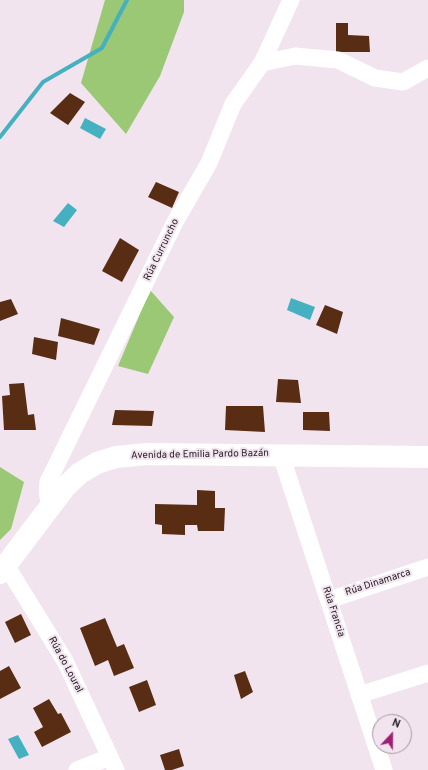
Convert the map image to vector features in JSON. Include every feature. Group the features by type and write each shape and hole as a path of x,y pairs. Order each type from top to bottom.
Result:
{"street":[{"name":"Rúa Curruncho","path":"52,505 46,494 48,482 175,222 209,163 233,104 262,63 291,0"},
{"path":"262,63 295,56 338,60 375,78 403,82 428,68"},
{"name":"Avenida de Emilia Pardo Bazán","path":"3,569 65,487 80,473 97,463 116,457 147,454 281,454 428,457"},
{"name":"Rúa Francia","path":"281,454 384,770"},
{"name":"Rúa Dinamarca","path":"329,600 428,567"},
{"name":"Rúa do Loural","path":"3,569 65,661 113,764"},
{"path":"359,695 428,673"},
{"path":"77,770 113,764"}],"green space":[{"path":"105,0 184,0 184,12 160,76 126,134 81,83"},
{"path":"150,290 174,317 148,374 118,366"},
{"path":"0,467 24,482 11,529 0,540"}],"water":[{"path":"85,118 106,129 100,139 80,128"},
{"path":"68,203 77,210 64,227 53,221"},
{"path":"291,298 315,307 310,320 287,310"},
{"path":"18,735 29,755 19,759 8,739"}],"building":[{"path":"336,23 348,23 348,35 369,36 370,52 336,52"},
{"path":"70,93 85,102 68,125 50,113"},
{"path":"156,182 179,192 172,208 148,197"},
{"path":"120,238 139,250 122,282 102,271"},
{"path":"11,299 18,314 0,321 0,302"},
{"path":"325,305 343,312 337,334 316,325"},
{"path":"61,318 100,329 94,345 58,336"},
{"path":"34,337 58,342 56,360 32,354"},
{"path":"278,379 298,380 301,403 276,402"},
{"path":"24,383 28,415 34,414 36,430 4,430 2,396 10,395 9,384"},
{"path":"226,406 263,406 265,432 225,430"},
{"path":"115,410 154,411 152,426 112,425"},
{"path":"303,412 329,412 330,431 303,430"},
{"path":"197,490 215,491 215,508 225,508 224,531 198,531 197,525 185,525 185,535 162,534 162,525 155,524 155,504 197,505"},
{"path":"21,614 31,635 15,643 5,622"},
{"path":"105,618 117,647 124,644 134,668 114,676 108,660 95,666 80,628"},
{"path":"9,666 21,688 0,699 0,671"},
{"path":"245,671 253,692 241,699 234,675"},
{"path":"147,680 156,705 139,712 129,687"},
{"path":"49,699 58,714 61,713 71,732 42,747 34,732 43,727 33,708"},
{"path":"179,749 184,766 172,770 165,770 160,755"}],"waterway":[{"path":"0,137 43,82 102,48 127,0"}]}
